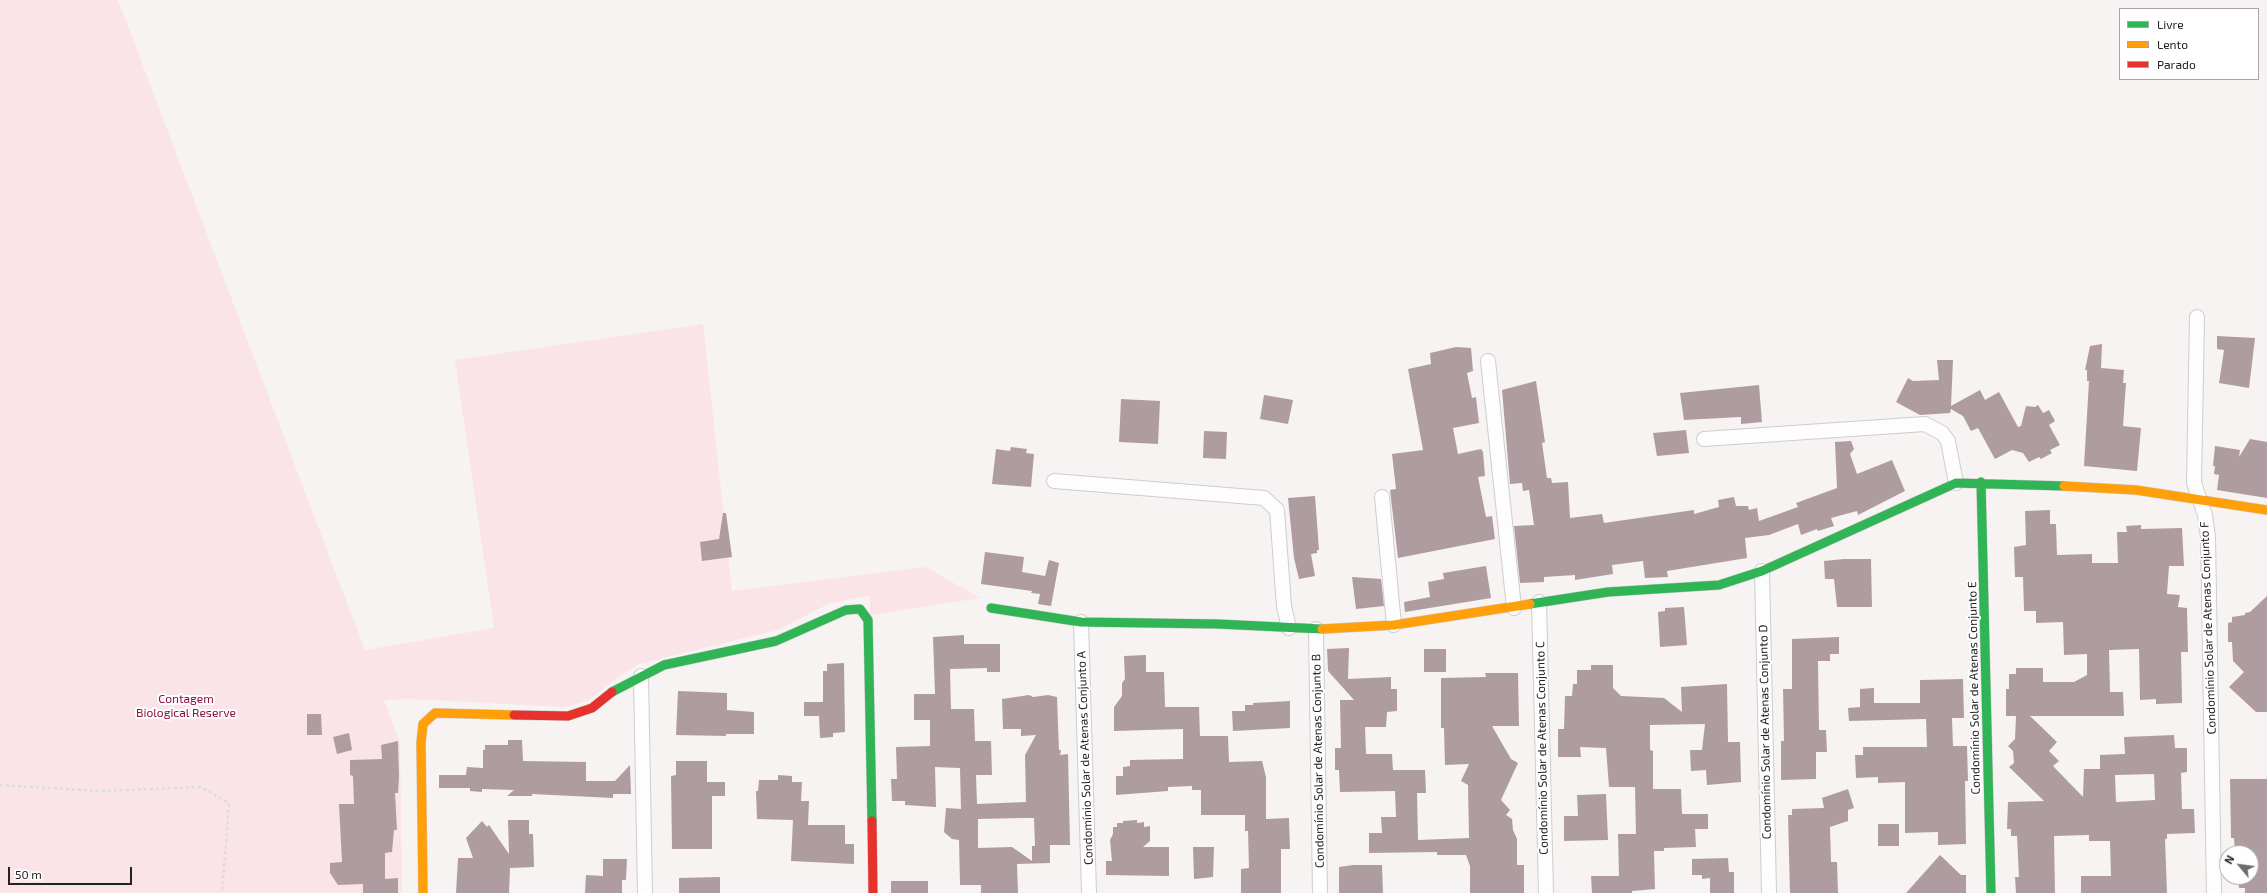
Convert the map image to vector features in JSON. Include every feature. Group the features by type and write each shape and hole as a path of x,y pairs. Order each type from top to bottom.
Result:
{"street":[{"name":"Condomínio Solar de Atenas Conjunto F","path":"2197,317 2194,483 2201,501 2208,537 2214,893"},
{"path":"1488,361 1514,608"},
{"path":"1704,439 1925,424 1942,433 1948,441 1956,483"},
{"path":"1054,481 1264,498 1277,510 1284,606 1289,628"},
{"path":"991,608 1081,622 1218,624 1316,628 1394,625 1514,608 1539,602 1608,592 1719,584 1762,570 1956,483 1981,482 2136,490 2267,510"},
{"name":"Condomínio Solar de Atenas Conjunto E","path":"1981,482 1991,893"},
{"path":"1382,497 1394,625"},
{"name":"Condomínio Solar de Atenas Conjunto D","path":"1762,570 1769,893"},
{"name":"Condomínio Solar de Atenas Conjunto C","path":"1539,602 1546,893"},
{"path":"424,893 421,743 422,724 435,713 568,716 592,708 615,690 664,665 776,641 846,610 860,609 868,620 873,893"},
{"name":"Condomínio Solar de Atenas Conjunto A","path":"1081,622 1089,893"},
{"name":"Condomínio Solar de Atenas Conjunto B","path":"1316,628 1320,893"},
{"path":"641,676 645,893"}],"path":[{"path":"0,785 100,792 202,787 229,802 222,893"}],"green space":[{"name":"Contagem Biological Reserve","path":"0,0 118,0 365,650 494,628 455,360 703,324 732,591 926,567 980,598 870,615 870,595 828,604 778,630 639,664 614,680 589,700 565,707 409,699 384,700 400,743 402,893 0,893"}],"building":[{"path":"2217,336 2255,338 2249,388 2219,383 2224,350 2217,349"},
{"path":"2102,344 2101,368 2124,370 2123,383 2126,383 2123,426 2141,428 2137,471 2084,466 2089,381 2087,381 2087,370 2085,370 2090,346"},
{"path":"1456,347 1471,348 1473,371 1467,373 1472,398 1476,397 1479,423 1453,428 1458,454 1481,449 1483,452 1485,476 1478,477 1486,517 1492,516 1495,539 1398,558 1390,490 1396,489 1392,454 1423,450 1408,369 1431,364 1430,353"},
{"path":"1937,360 1953,360 1951,406 1980,390 1985,400 1999,392 2018,427 2021,426 2026,406 2035,407 2038,405 2043,413 2049,410 2055,421 2049,425 2060,445 2050,450 2052,453 2041,459 2039,457 2029,462 2023,453 2012,450 1995,459 1978,428 1971,431 1963,416 1951,409 1950,413 1920,415 1896,402 1908,378 1913,381 1939,380"},
{"path":"1536,381 1545,442 1542,443 1547,478 1551,478 1552,483 1568,482 1570,518 1602,514 1604,523 1694,510 1694,514 1719,507 1718,500 1734,497 1736,506 1748,506 1749,510 1757,508 1759,521 1798,507 1796,503 1837,488 1835,442 1851,441 1854,449 1850,454 1857,474 1892,460 1905,491 1858,515 1857,511 1831,518 1834,526 1818,531 1817,529 1801,535 1798,524 1769,535 1745,538 1747,558 1667,571 1668,577 1645,578 1643,561 1612,565 1613,574 1575,580 1575,575 1544,577 1544,582 1520,583 1514,526 1534,525 1529,490 1523,491 1522,483 1510,484 1502,390"},
{"path":"1759,385 1762,422 1741,424 1741,417 1684,420 1680,393"},
{"path":"1264,395 1293,400 1288,424 1260,419"},
{"path":"1121,399 1160,401 1158,444 1119,442"},
{"path":"1686,430 1689,453 1657,456 1653,433"},
{"path":"1204,431 1227,432 1226,459 1203,458"},
{"path":"2250,439 2267,442 2267,498 2217,490 2219,475 2214,474 2215,466 2213,466 2215,446 2240,450 2239,457"},
{"path":"1011,447 1027,449 1026,453 1034,454 1031,487 992,484 996,449 1010,451"},
{"path":"1315,496 1319,550 1317,550 1317,553 1311,554 1315,576 1299,579 1294,558 1288,498"},
{"path":"2050,510 2050,524 2056,524 2057,555 2092,554 2092,563 2118,563 2117,532 2127,532 2126,526 2141,525 2141,529 2182,528 2184,566 2169,566 2167,594 2180,595 2178,607 2187,608 2188,652 2181,652 2182,703 2156,704 2156,699 2140,700 2139,649 2109,650 2110,692 2123,692 2124,716 2030,716 2057,742 2049,751 2059,761 2053,766 2083,797 2084,769 2100,769 2100,755 2125,754 2124,737 2174,735 2175,748 2187,748 2187,772 2181,773 2182,809 2194,809 2195,833 2167,834 2167,839 2165,839 2167,893 2081,893 2081,876 2111,876 2110,841 2089,841 2089,835 2054,836 2055,893 2016,893 2015,877 2019,877 2017,836 2011,836 2011,829 2007,829 2008,802 2044,801 2009,767 2014,763 2013,751 2008,746 2015,739 2016,716 2006,716 2006,689 2009,689 2009,674 2016,674 2016,668 2043,668 2043,682 2074,682 2087,675 2087,654 2064,655 2063,622 2036,623 2036,611 2024,611 2023,577 2015,577 2014,547 2026,545 2025,511","holes":["2154,774 2155,800 2116,802 2115,775"]},
{"path":"723,513 726,513 732,557 702,561 700,542 719,539"},
{"path":"985,552 1024,557 1022,572 1045,576 1049,560 1059,563 1051,606 1038,604 1040,594 1031,593 1032,591 981,584"},
{"path":"1871,559 1872,607 1837,607 1834,579 1825,579 1824,561"},
{"path":"1486,566 1491,598 1405,612 1404,602 1430,597 1428,582 1444,579 1443,573"},
{"path":"1352,577 1381,579 1384,606 1356,609"},
{"path":"2267,596 2267,712 2256,712 2229,687 2244,672 2233,661 2232,642 2228,642 2228,623 2232,622 2232,617 2245,615 2245,613 2250,612"},
{"path":"1684,607 1687,645 1660,647 1658,612 1665,611 1665,608"},
{"path":"964,635 964,644 1000,644 1000,672 987,672 987,668 950,669 951,709 974,709 975,741 991,741 992,775 976,775 977,804 1026,802 1025,755 1036,735 1021,736 1021,729 1003,729 1002,699 1029,695 1033,697 1048,695 1057,697 1059,750 1061,750 1060,755 1068,754 1070,845 1050,845 1050,863 1017,864 1018,893 981,893 981,885 960,885 959,840 952,839 944,832 946,808 961,809 960,768 935,767 936,807 905,805 905,801 892,801 891,779 897,779 896,747 930,746 930,720 914,720 914,694 935,694 933,637","holes":["1034,818 1035,846 1032,846 1032,861 1012,847 978,848 978,819"]},
{"path":"1839,637 1839,654 1830,654 1830,661 1818,661 1819,730 1826,730 1827,752 1816,752 1816,779 1781,780 1781,741 1784,741 1783,689 1792,689 1792,639"},
{"path":"1349,648 1348,679 1391,677 1391,689 1397,689 1397,711 1387,712 1386,727 1365,727 1366,754 1392,754 1393,770 1425,770 1426,793 1417,793 1418,840 1469,838 1468,785 1461,781 1469,764 1445,765 1444,728 1441,728 1441,678 1486,677 1485,673 1518,673 1519,726 1492,726 1511,759 1518,763 1501,800 1510,810 1506,815 1512,819 1513,830 1517,839 1517,865 1524,865 1524,893 1470,893 1470,866 1466,855 1437,855 1437,852 1369,853 1369,833 1382,833 1381,817 1396,817 1395,791 1340,792 1339,770 1335,770 1335,748 1341,748 1340,700 1354,700 1328,671 1327,649"},
{"path":"1424,649 1446,649 1446,672 1424,672"},
{"path":"1146,655 1146,672 1164,672 1165,707 1199,707 1200,736 1228,736 1229,762 1262,761 1266,777 1266,819 1289,818 1290,849 1281,849 1281,893 1241,893 1241,869 1249,868 1248,831 1245,831 1245,815 1201,815 1201,790 1192,790 1192,786 1168,787 1168,791 1116,795 1116,776 1123,776 1123,767 1130,766 1130,760 1183,759 1183,729 1114,731 1114,707 1122,696 1122,683 1125,679 1124,656"},
{"path":"844,663 845,732 833,733 833,737 820,738 819,716 804,716 804,702 823,702 823,671 827,671 827,664"},
{"path":"1591,665 1613,665 1613,688 1621,696 1664,698 1682,712 1681,687 1727,684 1728,742 1740,742 1741,782 1707,785 1706,770 1691,771 1690,750 1702,750 1705,724 1650,725 1650,750 1653,751 1653,789 1681,789 1682,814 1708,814 1708,829 1695,829 1696,847 1664,848 1664,851 1654,851 1655,889 1632,891 1632,893 1592,893 1591,876 1619,876 1618,834 1636,834 1635,787 1609,787 1606,748 1580,747 1581,757 1558,757 1558,729 1564,729 1565,696 1572,696 1573,684 1577,684 1577,670 1591,670"},
{"path":"1963,679 1964,718 1952,718 1953,746 1967,746 1968,781 1965,781 1966,844 1938,845 1938,832 1905,833 1905,782 1878,783 1878,777 1856,778 1855,755 1863,755 1863,747 1927,747 1926,719 1849,721 1848,708 1860,707 1860,689 1874,688 1874,703 1920,703 1920,680"},
{"path":"678,691 727,693 727,710 754,712 754,734 726,734 726,736 676,735"},
{"path":"1290,701 1290,728 1233,731 1232,711 1245,711 1245,705 1253,705 1253,703"},
{"path":"307,714 321,714 322,735 307,735"},
{"path":"349,733 352,750 337,754 333,737"},
{"path":"508,740 522,740 523,761 586,762 586,781 615,781 630,765 631,794 613,794 613,798 532,794 532,796 507,796 514,790 482,789 482,792 470,791 470,788 439,788 439,775 466,775 467,767 483,768 483,750 485,750 485,745 508,745"},
{"path":"398,741 399,777 398,793 395,793 397,830 394,830 392,852 385,853 385,879 398,878 398,893 363,893 363,884 338,885 330,873 330,863 342,862 339,804 354,804 353,776 350,775 350,760 382,759 381,745"},
{"path":"676,761 707,761 707,782 725,782 725,796 712,796 712,849 672,849 671,776 676,775"},
{"path":"778,775 792,776 792,782 802,782 801,801 809,801 808,825 845,825 845,844 854,844 854,864 791,861 793,820 757,819 756,791 758,791 759,780 778,780"},
{"path":"2230,779 2267,779 2267,893 2245,893 2245,888 2239,888 2239,885 2259,885 2259,845 2234,845 2234,838 2231,838"},
{"path":"1848,789 1854,808 1848,810 1848,821 1830,827 1831,862 1837,862 1838,893 1790,893 1788,815 1792,815 1792,809 1824,808 1822,798"},
{"path":"1606,794 1608,840 1564,841 1564,816 1578,816 1577,795"},
{"path":"508,820 529,820 529,834 533,834 534,867 510,868 509,893 456,893 458,858 473,858 466,838 482,821 487,827 489,825 509,854"},
{"path":"1137,820 1137,823 1144,822 1144,827 1150,826 1150,841 1143,847 1169,847 1169,876 1106,875 1106,861 1112,861 1110,840 1113,834 1113,827 1117,827 1117,823 1123,823 1123,821"},
{"path":"1878,824 1899,824 1899,846 1878,846"},
{"path":"1193,847 1214,847 1213,877 1194,879"},
{"path":"1940,855 1961,875 1966,875 1966,893 1906,893"},
{"path":"1728,858 1729,872 1734,872 1734,893 1710,893 1710,878 1702,879 1702,875 1692,875 1692,859"},
{"path":"603,859 627,859 626,880 622,880 622,893 585,893 586,875 603,876"},
{"path":"1353,865 1382,865 1383,893 1339,893 1339,867"},
{"path":"720,877 720,893 679,893 679,878"},
{"path":"891,881 928,881 928,893 891,893"}],"traffic: fast":[{"path":"1981,482 1991,893"},
{"path":"1530,604 1608,592 1719,585 1762,571 1956,483 2064,486"},
{"path":"991,608 1081,622 1218,624 1322,629"},
{"path":"612,692 664,665 776,641 846,610 860,609 868,620 872,821"}],"traffic: slow":[{"path":"2064,486 2136,490 2267,510"},
{"path":"1322,629 1394,625 1530,604"},
{"path":"423,893 421,743 423,724 435,713 514,715"}],"traffic: jam":[{"path":"514,715 568,716 592,708 612,692"},
{"path":"872,821 873,893"}]}
